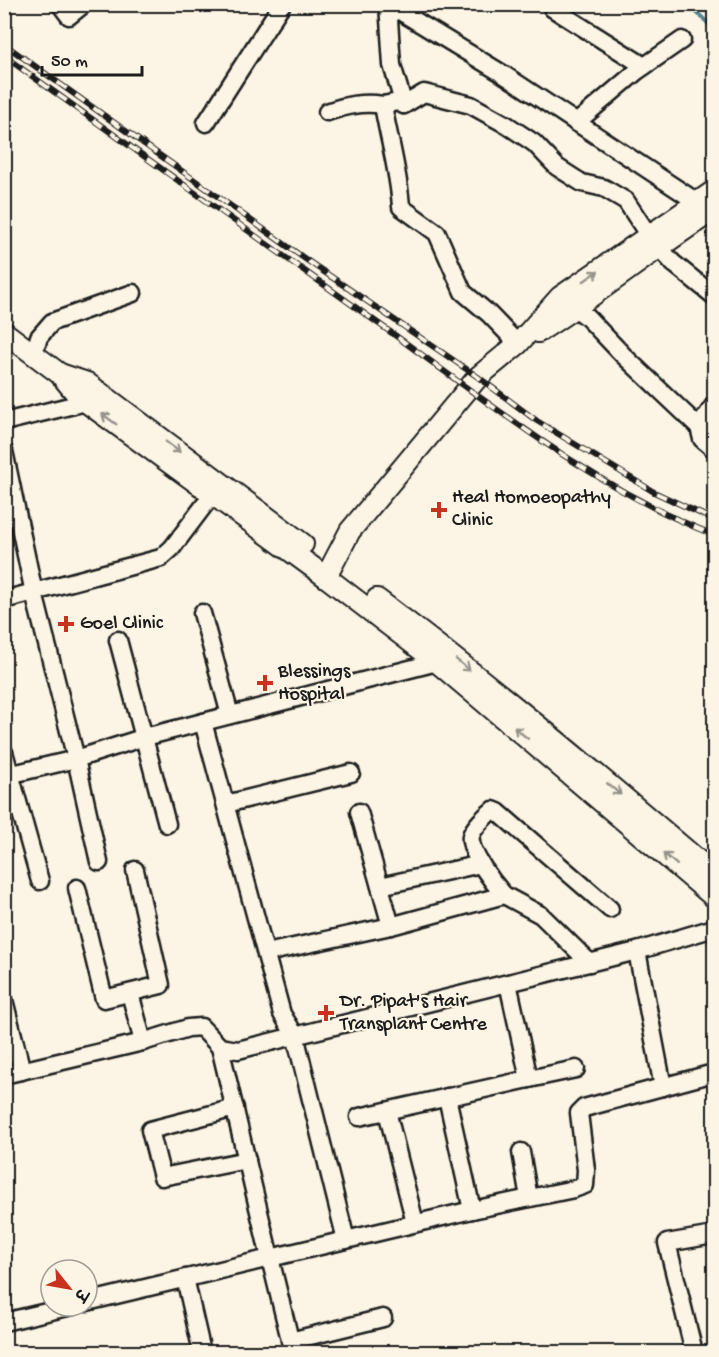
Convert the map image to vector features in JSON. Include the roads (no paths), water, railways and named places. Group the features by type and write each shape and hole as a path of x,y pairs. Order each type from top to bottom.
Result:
{"street":[{"path":"60,4 69,16 84,4"},
{"path":"206,123 282,4"},
{"path":"388,4 392,65 404,105"},
{"path":"388,4 709,206"},
{"path":"551,4 552,8 644,66"},
{"path":"576,123 644,66 682,40"},
{"path":"404,105 424,93 471,105 507,125 534,143 557,167 582,183 604,188 626,201 654,241 673,263 714,296"},
{"path":"327,112 348,105 367,103 383,105 398,102 404,105"},
{"path":"383,105 400,182 401,207 437,233 464,292 518,344"},
{"path":"329,572 350,531 478,377 568,303 654,241 709,206 714,191"},
{"path":"33,354 39,337 52,322 133,292"},
{"path":"568,303 587,317 623,356 699,427 702,439 714,449"},
{"path":"4,332 60,374 86,402 212,495 445,651 560,743 714,873"},
{"path":"60,374 87,383 329,572 714,897"},
{"path":"4,422 86,402"},
{"path":"699,427 714,405"},
{"path":"4,451 34,592 99,862"},
{"path":"4,600 161,558 172,548 212,495"},
{"path":"202,613 230,715"},
{"path":"118,640 167,824"},
{"path":"8,775 76,759 145,737 437,662"},
{"path":"203,722 282,1014 295,1035 346,1240"},
{"path":"4,752 8,775 40,881"},
{"path":"226,804 351,773"},
{"path":"590,963 541,915 504,895 481,864 471,838 472,833 493,810 498,812 610,909"},
{"path":"358,812 391,926"},
{"path":"380,886 481,864"},
{"path":"77,888 104,999 161,985 135,870"},
{"path":"267,953 391,926 504,895"},
{"path":"220,1047 238,1050 637,951 714,928"},
{"path":"637,951 663,1087"},
{"path":"508,983 529,1079"},
{"path":"130,993 143,1042"},
{"path":"4,1000 22,1071"},
{"path":"4,1075 143,1042 188,1028 201,1027 220,1047 291,1347 383,1318"},
{"path":"359,1117 576,1069"},
{"path":"99,1299 415,1223 585,1185 586,1170 579,1113 584,1108 714,1073"},
{"path":"447,1097 472,1210"},
{"path":"235,1108 150,1130 162,1177 247,1160"},
{"path":"387,1111 415,1223"},
{"path":"521,1152 530,1198"},
{"path":"694,1353 667,1243 714,1235"},
{"path":"185,1278 202,1353"},
{"path":"4,1322 39,1314"}],"waterway":[{"path":"688,4 714,29"}],"railway":[{"path":"4,44 308,261 478,377 537,421 654,492 714,520"},
{"path":"4,56 549,446 629,495 714,535"}],"place":[{"name":"Heal Homoeopathy Clinic","path":"439,510"},
{"name":"Goel Clinic","path":"66,624"},
{"name":"Blessings Hospital","path":"265,683"},
{"name":"Dr. Pipat's Hair Transplant Centre","path":"326,1013"}]}
